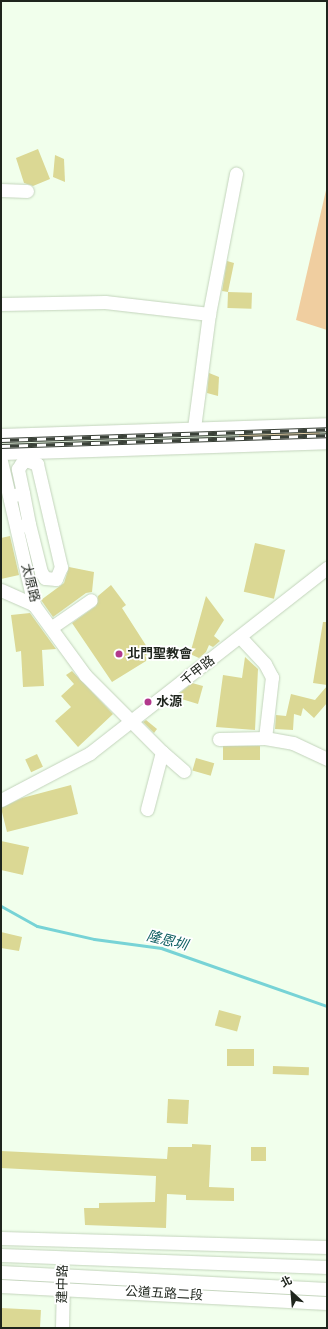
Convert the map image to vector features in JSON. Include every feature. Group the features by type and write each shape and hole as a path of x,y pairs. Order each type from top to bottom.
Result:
{"street":[{"path":"194,428 209,314 236,174"},
{"path":"1,190 27,191"},
{"path":"1,304 105,302 209,314"},
{"path":"1,435 326,424 326,442 1,453"},
{"path":"175,429 177,448"},
{"path":"160,430 160,448"},
{"path":"26,460 37,464 60,567 56,579 45,578 41,572 23,525 23,493 18,469 26,460"},
{"name":"太原路","path":"1,461 10,496 23,525 34,605 52,627 85,676 162,752 184,771"},
{"path":"10,496 23,493"},
{"name":"千甲路","path":"1,800 90,753 130,720 241,638 327,568"},
{"path":"1,590 34,605"},
{"path":"52,627 91,600"},
{"path":"241,638 265,664 272,677 265,738"},
{"path":"219,739 265,738 293,743 327,759"},
{"path":"147,809 162,752"},
{"path":"1,1238 64,1241 327,1247"},
{"name":"建中路","path":"62,1328 64,1241"},
{"path":"1,1255 327,1267"},
{"name":"公道五路二段","path":"1,1272 63,1281 327,1303"},
{"name":"公道五路二段","path":"1,1286 63,1281 327,1289"}],"shaded area":[{"path":"327,186 327,330 296,320"},
{"path":"319,426 320,436 239,437 239,431"}],"building":[{"path":"38,149 50,179 33,186 24,183 16,158"},
{"path":"55,155 64,159 65,182 53,177"},
{"path":"227,261 234,263 228,292 222,291"},
{"path":"228,292 252,293 251,309 227,308"},
{"path":"209,373 219,377 218,396 207,393"},
{"path":"10,536 19,575 1,579 1,538"},
{"path":"255,543 285,550 274,599 244,592"},
{"path":"69,567 94,572 92,592 86,593 53,617 41,600 64,583"},
{"name":"北門聖教會","path":"111,585 126,605 122,608 147,647 146,661 112,682 72,623 96,606 98,596"},
{"path":"206,596 224,620 214,636 220,641 213,647 209,645 206,652 199,658 190,654"},
{"path":"30,613 56,649 42,650 44,686 23,687 21,651 16,652 11,615"},
{"path":"323,622 327,622 327,685 313,683"},
{"path":"245,657 258,669 255,730 216,727 223,675 242,678"},
{"path":"72,671 113,714 78,747 55,721 71,707 61,696 74,684 66,675"},
{"path":"192,683 203,686 198,704 175,697"},
{"path":"327,686 327,703 314,718 303,708 301,716 294,714 293,730 275,729 276,715 286,716 291,694 315,700"},
{"path":"146,720 157,729 154,733 143,722"},
{"path":"223,746 260,746 260,760 223,760"},
{"path":"37,754 43,767 31,772 25,759"},
{"path":"196,758 214,763 211,776 192,770"},
{"path":"71,785 78,814 7,832 1,808 22,798"},
{"path":"1,841 29,847 23,875 1,870"},
{"path":"1,932 22,937 19,951 1,948"},
{"path":"219,1010 241,1016 237,1031 215,1025"},
{"path":"227,1049 254,1049 254,1066 227,1066"},
{"path":"273,1066 309,1067 309,1075 273,1074"},
{"path":"168,1099 189,1100 188,1124 167,1123"},
{"path":"192,1144 211,1145 209,1187 234,1188 234,1201 186,1200 186,1195 167,1194 166,1228 85,1225 84,1208 99,1208 99,1203 155,1202 156,1176 1,1168 1,1151 167,1159 168,1147 192,1147"},
{"path":"251,1147 266,1147 266,1161 251,1161"},
{"path":"1,1308 41,1310 40,1328 1,1328"}],"waterway":[{"name":"隆恩圳","path":"1,906 37,926 94,939 161,948 327,1006"}],"railway":[{"path":"1,440 327,429"},
{"path":"1,446 327,435"}],"place":[{"name":"北門聖教會","path":"119,654"},
{"name":"水源","path":"148,702"}]}
